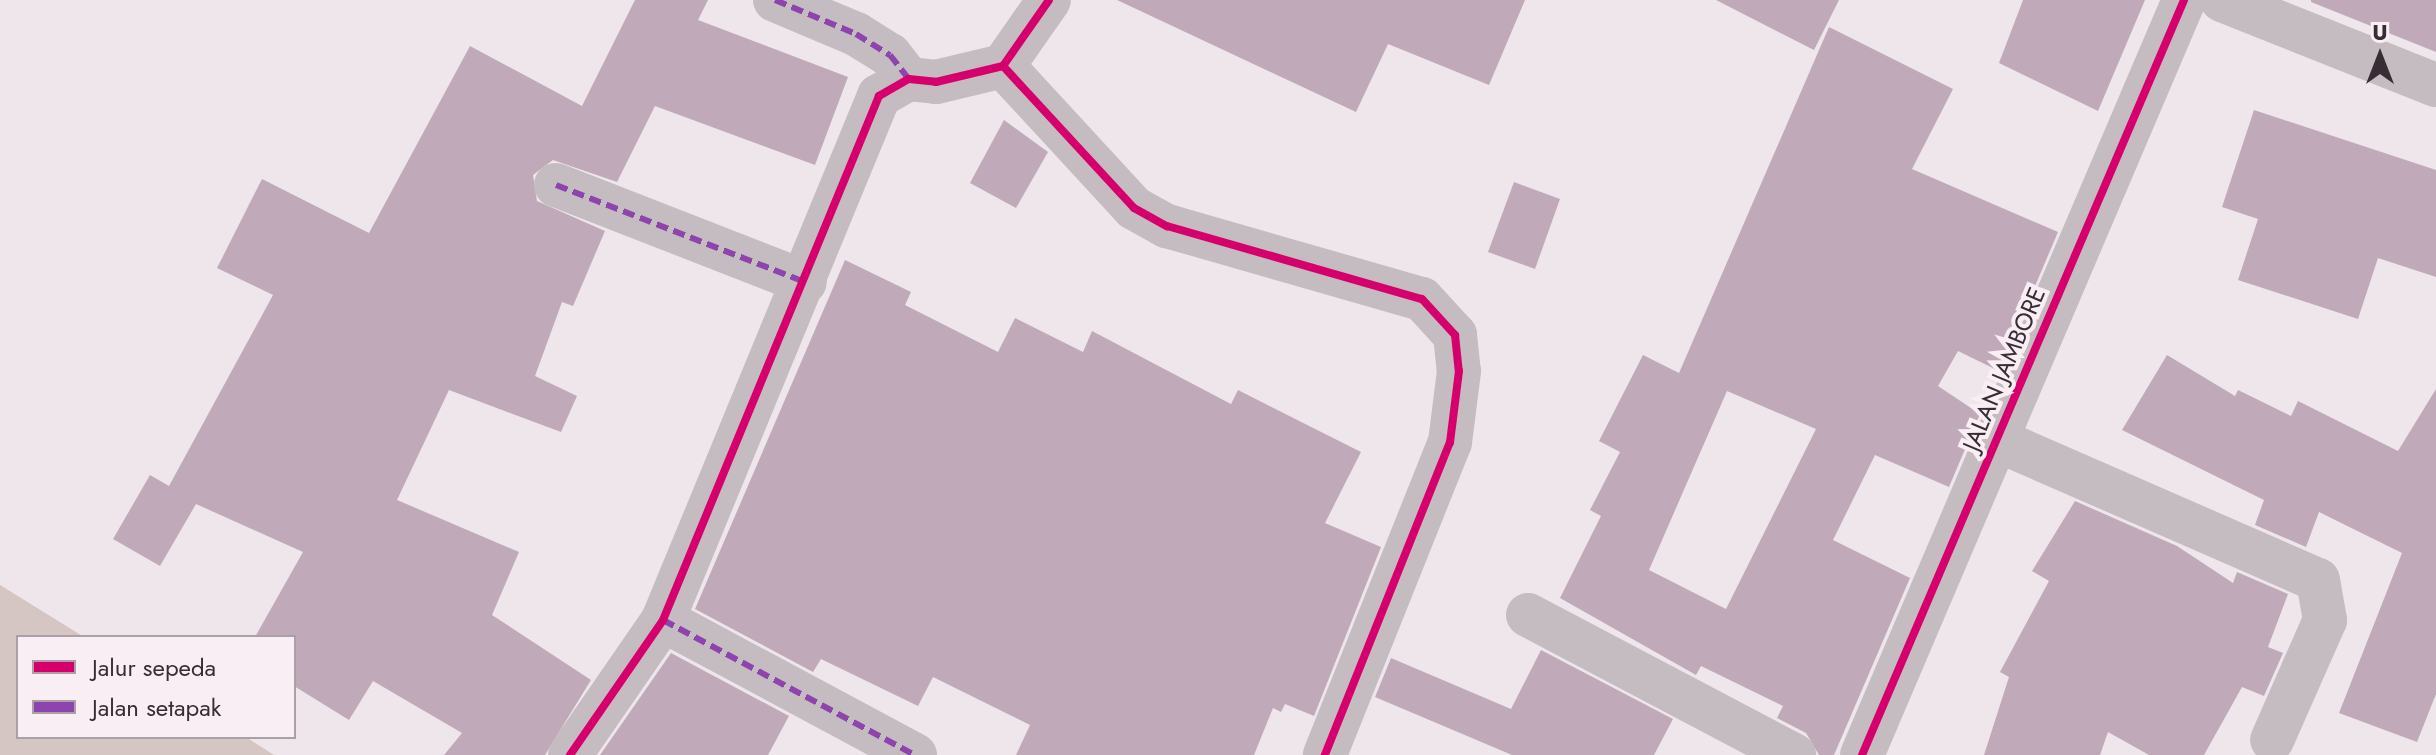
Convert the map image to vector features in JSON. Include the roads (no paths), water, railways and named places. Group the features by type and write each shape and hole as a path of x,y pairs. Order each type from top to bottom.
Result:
{"street":[{"path":"775,0 856,34 890,55 909,79"},
{"path":"570,755 663,620 805,282 879,96 909,79 936,82 1003,66 1049,0"},
{"name":"JALAN JAMBORE","path":"1862,755 2184,0"},
{"path":"2222,0 2436,85"},
{"path":"1003,66 1134,208 1167,226 1422,299 1455,335 1459,371 1450,442 1325,755"},
{"path":"556,185 805,282"},
{"path":"1995,439 2318,580 2325,620 2272,740"},
{"path":"1528,615 1794,755"},
{"path":"663,620 915,755"}]}
